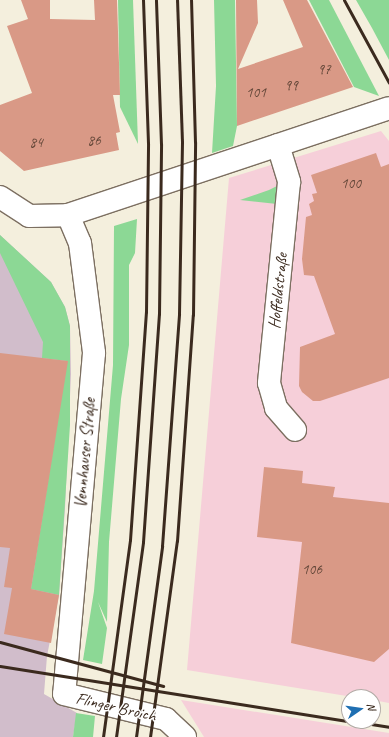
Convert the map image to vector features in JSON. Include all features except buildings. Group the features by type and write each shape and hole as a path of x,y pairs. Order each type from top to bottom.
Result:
{"street":[{"path":"0,197 29,216 68,215 389,108"},
{"name":"Hoffeldstraße","path":"278,145 289,182 269,383 276,408 295,430"},
{"name":"Vennhauser Straße","path":"64,694 94,352 80,243 68,215"},
{"name":"Flinger Broich","path":"64,694 166,719 185,737"}],"shaded area":[{"path":"381,131 389,141 389,703 381,702 381,689 341,689 341,695 187,670 229,178"},
{"path":"0,235 51,282 65,307 70,326 71,374 65,508 59,595 47,656 44,694 77,713 73,737 0,737"},
{"path":"181,700 341,725 341,729 364,729 389,733 389,737 204,737"}],"green space":[{"path":"118,0 133,0 138,144 120,107"},
{"path":"214,0 235,0 237,126 233,146 212,153 216,86"},
{"path":"309,0 329,0 379,96 354,87"},
{"path":"356,0 389,0 389,60 372,28"},
{"path":"277,186 277,204 240,200 269,190"},
{"path":"137,219 135,253 129,265 129,345 121,399 109,542 107,622 98,602 107,628 102,664 83,660 94,591 113,365 114,226"},
{"path":"0,235 51,282 65,307 70,326 70,425 59,595 31,589 67,361 42,358 43,342 0,253"},
{"path":"76,713 95,716 93,737 73,737"}],"railway":[{"path":"103,737 130,540 146,312 148,143 143,0"},
{"path":"116,737 143,542 159,314 161,144 156,0"},
{"path":"136,737 162,546 179,314 182,142 177,0"},
{"path":"150,737 177,541 193,315 195,142 191,0"},
{"path":"344,0 389,83"},
{"path":"0,642 163,686"},
{"path":"0,666 341,720"},
{"path":"381,726 389,727"}]}
